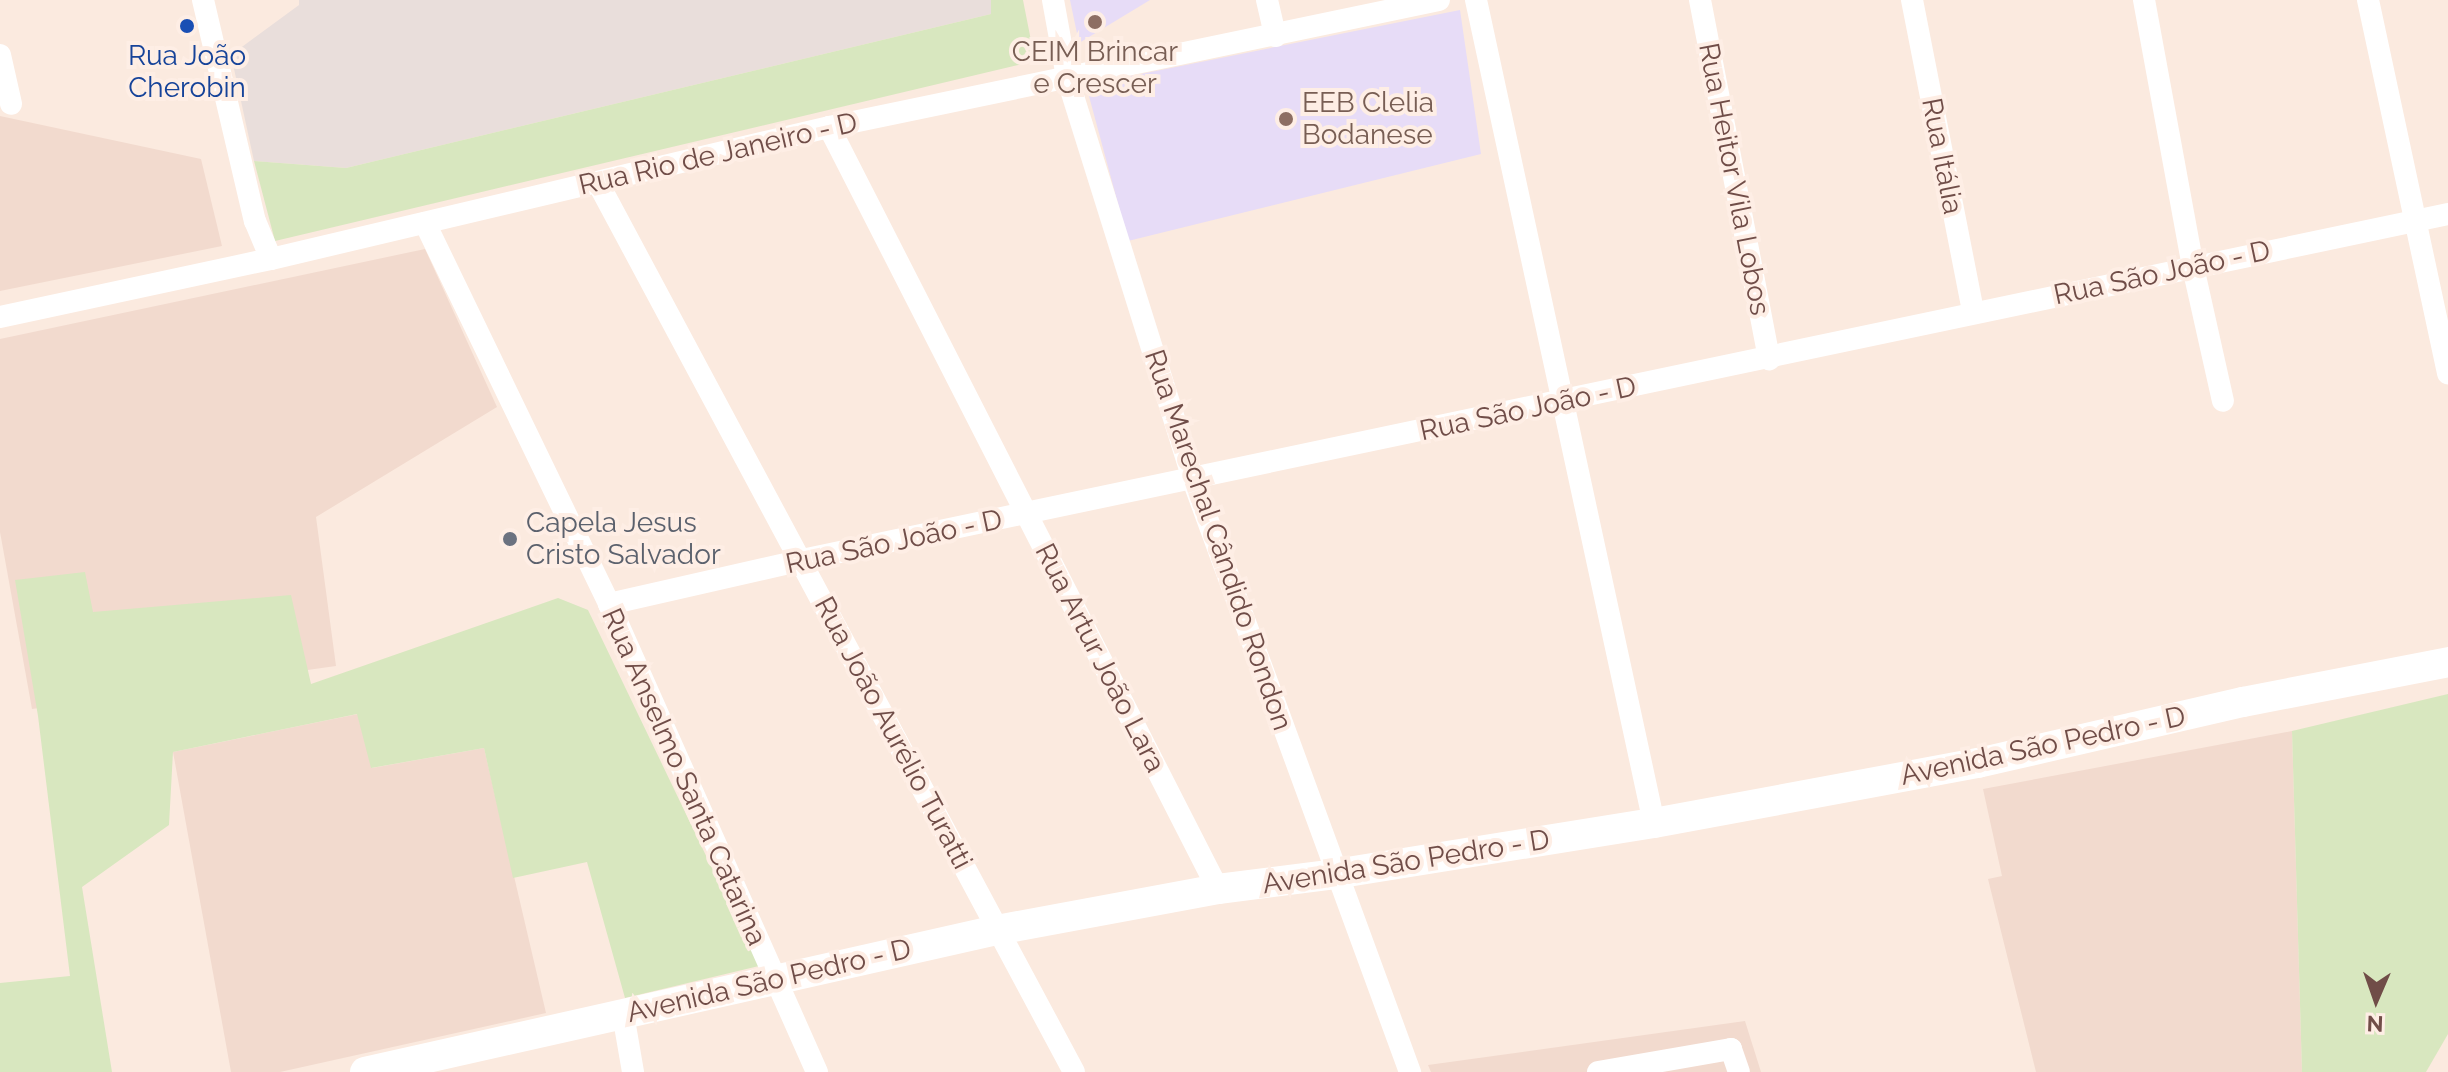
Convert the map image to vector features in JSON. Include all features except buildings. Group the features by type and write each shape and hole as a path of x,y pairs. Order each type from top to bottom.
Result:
{"street":[{"path":"203,0 255,221 271,259"},
{"name":"Rua Marechal Cândido Rondon","path":"1053,0 1067,77 1193,480 1410,1072"},
{"path":"1267,0 1275,36"},
{"name":"Rua Rio de Janeiro - D","path":"0,317 271,259 829,127 1439,0"},
{"path":"1476,0 1654,823"},
{"name":"Rua Heitor Vila Lobos","path":"1700,0 1769,359"},
{"name":"Rua Itália","path":"1912,0 1973,312"},
{"path":"2144,0 2193,267 2223,401"},
{"path":"2368,0 2448,374"},
{"path":"0,55 11,104"},
{"name":"Rua Artur João Lara","path":"829,127 1218,889"},
{"name":"Rua João Aurélio Turatti","path":"598,183 1074,1072"},
{"name":"Rua São João - D","path":"609,604 802,560 2448,214"},
{"name":"Rua Anselmo Santa Catarina","path":"425,223 609,604 817,1072"},
{"name":"Avenida São Pedro - D","path":"365,1072 448,1063 623,1014 997,930 1218,889 1335,874 1654,823 1978,763 2229,705 2448,662"},
{"path":"623,1014 633,1072"},
{"path":"1598,1072 1731,1049 1739,1072"}],"shaded area":[{"path":"299,0 991,0 991,14 346,168 254,161 231,55 299,5"},
{"name":"CEIM Brincar e Crescer","path":"1070,0 1150,0 1079,43"},
{"name":"EEB Clelia Bodanese","path":"1460,10 1481,154 1128,241 1086,85"},
{"path":"0,116 201,159 222,246 0,291"},
{"path":"425,249 497,407 316,517 336,666 32,709 0,532 0,339"},
{"path":"358,714 372,768 484,748 546,1013 280,1072 231,1072 173,752"},
{"path":"2292,731 2302,1072 2036,1072 1988,879 2002,876 1983,789"},
{"path":"1745,1021 1761,1072 1431,1072 1428,1065"}],"green space":[{"path":"991,0 1023,0 1035,61 275,241 254,161 346,168 991,14"},
{"path":"85,572 93,612 291,595 311,684 558,598 588,610 759,966 625,998 587,862 513,878 484,748 371,768 357,714 173,752 169,825 82,887 112,1072 0,1072 0,983 70,976 38,716 15,580"},
{"path":"2448,694 2448,1034 2426,1072 2302,1072 2292,731"}],"place":[{"name":"CEIM Brincar e Crescer","path":"1095,22"},
{"name":"Rua João Cherobin","path":"187,26"},
{"name":"EEB Clelia Bodanese","path":"1286,119"},
{"name":"Capela Jesus Cristo Salvador","path":"510,539"}]}
